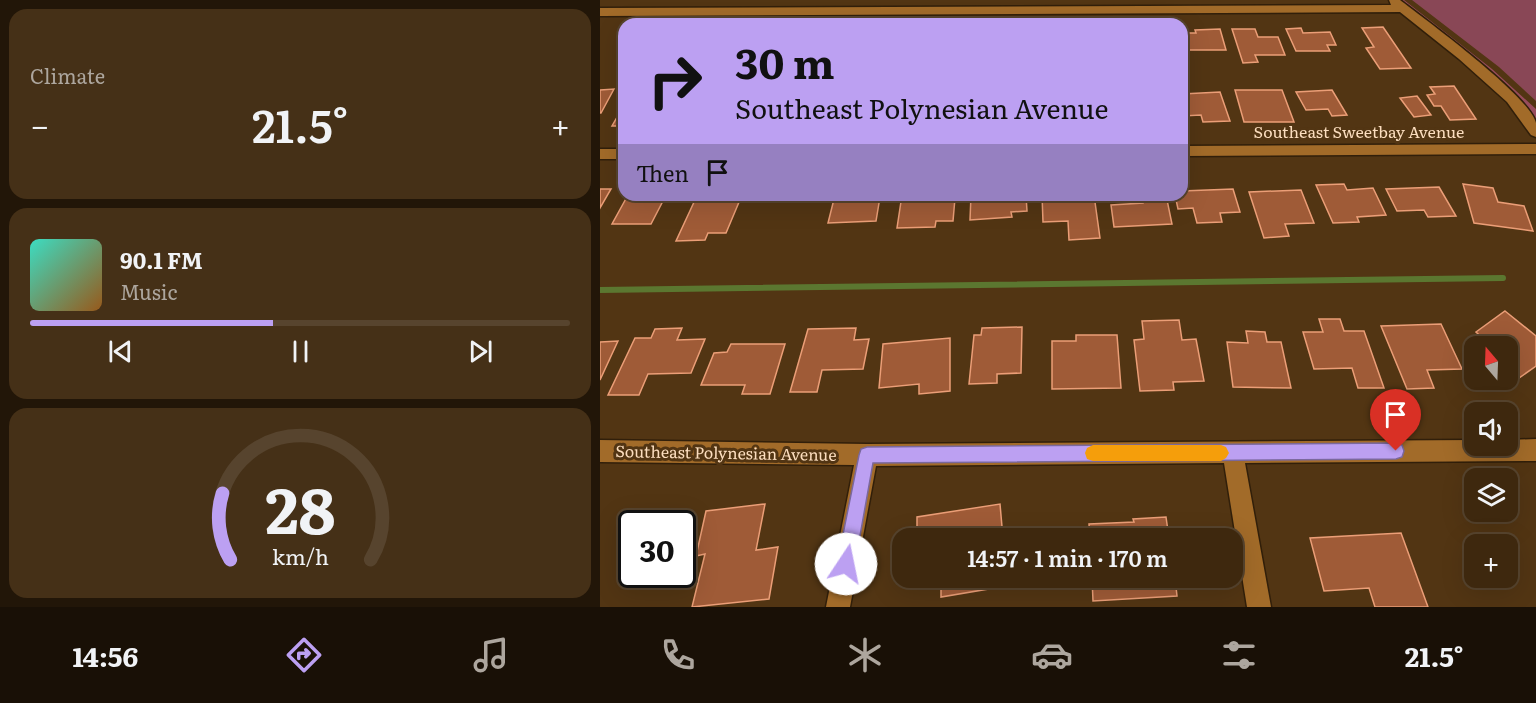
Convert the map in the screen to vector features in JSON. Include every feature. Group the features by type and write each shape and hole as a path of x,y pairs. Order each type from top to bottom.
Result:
{"street":[{"path":"600,12 1398,4 1464,56 1512,99 1536,132"},
{"name":"Southeast Sweetbay Avenue","path":"1188,151 1536,149"},
{"path":"600,154 618,154"},
{"name":"Southeast Polynesian Avenue","path":"600,451 867,455 1536,450"},
{"path":"1233,453 1259,607"},
{"path":"838,607 867,455"}],"shaded area":[{"path":"1401,0 1404,0 1492,69 1536,109 1536,120 1490,70"},
{"path":"1412,0 1536,0 1536,101 1499,67"}],"building":[{"path":"1383,27 1411,68 1380,69 1366,48 1374,47 1362,28"},
{"path":"1301,28 1303,33 1330,32 1336,45 1327,45 1330,51 1296,51 1286,29"},
{"path":"1220,29 1226,50 1188,50 1188,33 1196,33 1195,30"},
{"path":"1232,29 1255,29 1258,37 1278,37 1285,55 1255,55 1258,62 1243,63"},
{"path":"1454,86 1476,119 1450,120 1441,106 1434,106 1427,95 1435,94 1430,87"},
{"path":"614,89 601,113 600,113 600,90"},
{"path":"1235,90 1282,90 1294,122 1244,122"},
{"path":"1332,90 1347,115 1332,116 1328,109 1306,110 1296,92"},
{"path":"1220,92 1230,121 1203,122 1201,115 1188,116 1188,94"},
{"path":"1417,96 1431,115 1414,117 1400,98"},
{"path":"618,116 618,126 612,126"},
{"path":"1344,184 1347,190 1373,188 1386,215 1357,217 1359,222 1333,223 1316,185"},
{"path":"1463,184 1493,188 1498,202 1524,206 1533,231 1474,223"},
{"path":"1439,187 1456,216 1428,217 1424,210 1397,211 1386,189"},
{"path":"600,189 611,189 600,208"},
{"path":"1233,189 1240,212 1220,213 1222,222 1197,223 1193,208 1178,209 1176,201 1188,201 1188,191"},
{"path":"1301,190 1314,223 1285,224 1289,236 1264,238 1249,192"},
{"path":"625,201 663,201 651,224 612,224"},
{"path":"695,201 739,201 726,233 708,233 705,240 676,241"},
{"path":"834,201 879,201 876,221 828,223"},
{"path":"901,201 955,201 953,221 936,221 935,227 897,228"},
{"path":"971,201 1026,201 1027,211 1011,212 1012,217 970,220"},
{"path":"1042,201 1095,201 1100,238 1069,240 1068,221 1043,222"},
{"path":"1143,201 1167,201 1172,224 1114,227 1111,205 1143,203"},
{"path":"1505,311 1536,336 1536,366 1518,379 1518,336 1480,336 1476,332"},
{"path":"1319,319 1340,319 1344,331 1364,331 1384,388 1358,388 1352,368 1314,369 1303,332 1323,332"},
{"path":"1179,320 1182,340 1196,339 1204,381 1173,382 1174,390 1140,391 1134,340 1144,339 1142,321"},
{"path":"1441,324 1462,369 1427,370 1434,388 1407,389 1381,326"},
{"path":"1022,327 1021,373 997,374 997,383 969,384 974,335 981,335 982,328"},
{"path":"682,328 677,340 705,339 691,373 648,374 639,395 608,395 635,338 651,338 655,329"},
{"path":"856,328 854,340 869,339 863,369 822,370 817,392 790,392 808,329"},
{"path":"1246,331 1265,332 1267,342 1281,342 1291,388 1233,387 1227,342 1248,343"},
{"path":"1076,335 1117,335 1121,388 1052,389 1052,341 1076,341"},
{"path":"950,338 950,391 919,394 919,384 879,388 883,344"},
{"path":"618,341 600,380 600,342"},
{"path":"731,344 785,344 770,394 742,394 745,385 701,385 714,353 727,352"},
{"path":"765,504 756,550 778,547 769,599 692,607 705,554 696,556 706,511"},
{"path":"1000,504 1002,528 917,528 917,517"},
{"path":"1166,517 1168,528 1089,528 1089,524 1134,522 1133,519"},
{"path":"1401,533 1428,607 1375,607 1369,588 1324,591 1310,538"},
{"path":"941,588 994,588 941,597"},
{"path":"1092,588 1176,588 1177,596 1093,601"}],"waterway":[{"path":"600,290 1503,278"}],"slow traffic":[{"path":"1093,453 1221,453"}],"route":[{"path":"846,564 867,455 1396,451"}]}
